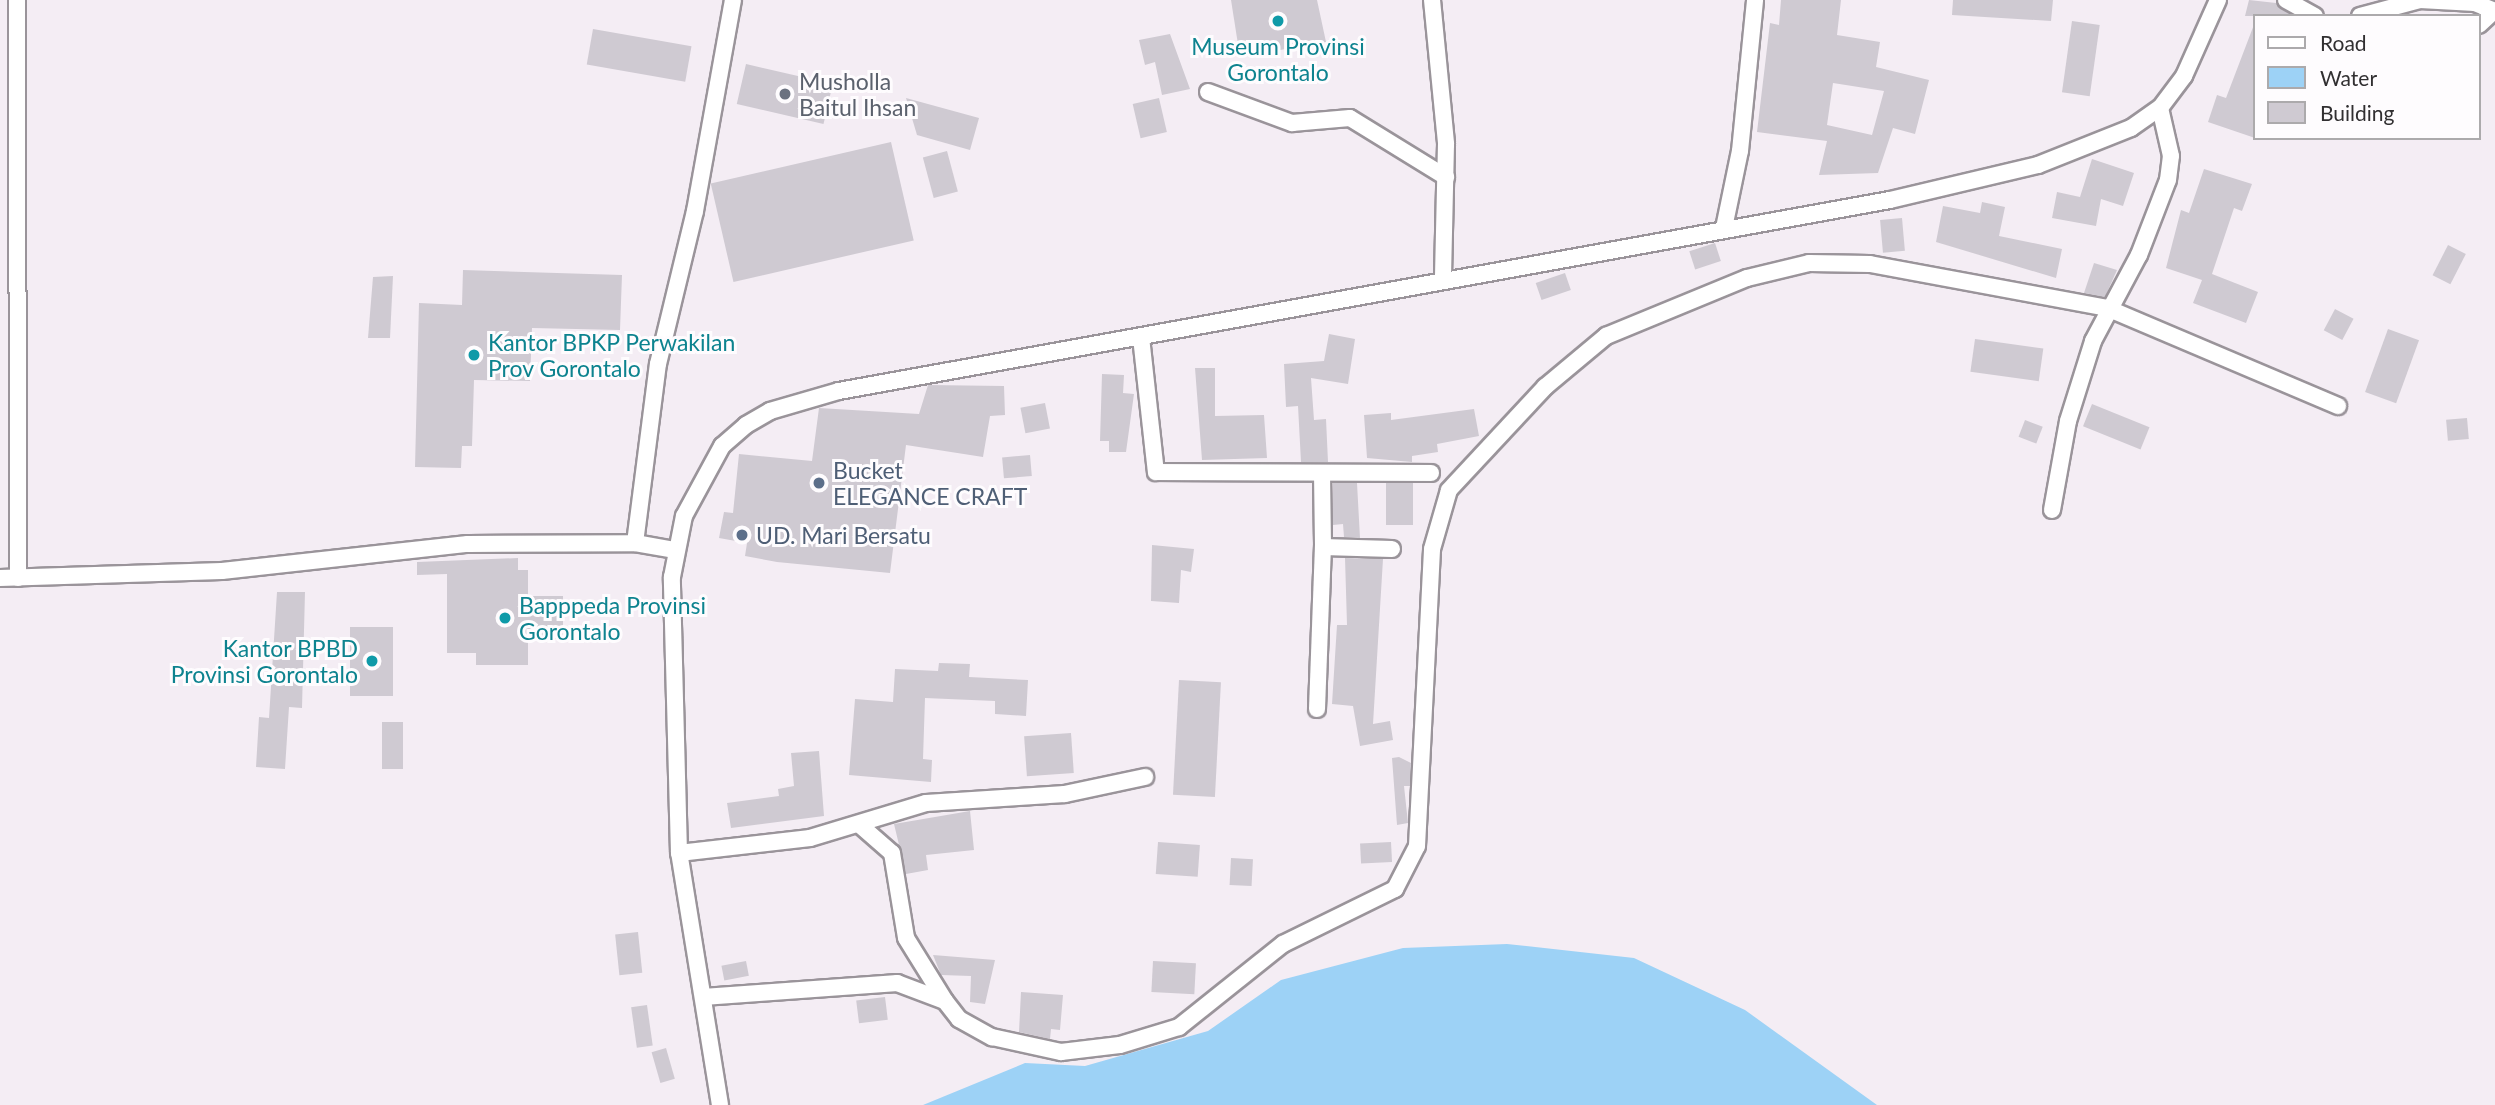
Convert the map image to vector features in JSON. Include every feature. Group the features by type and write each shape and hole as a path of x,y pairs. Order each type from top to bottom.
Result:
{"street":[{"path":"17,0 18,578"},
{"path":"635,543 658,364 695,211 733,0"},
{"path":"1432,0 1446,177 1443,280"},
{"path":"1724,228 1740,151 1755,0"},
{"path":"720,1105 678,853 670,692 675,550 684,516 722,446 770,411 839,391 1724,228 1890,200 2038,165 2131,128 2160,108 2184,76 2218,0"},
{"path":"2286,0 2311,14"},
{"path":"2368,14 2420,0 2475,3 2495,11 2481,23"},
{"path":"1208,92 1292,123 1350,118 1446,177"},
{"path":"2053,510 2068,421 2107,309 2139,255 2168,180 2171,156 2160,108"},
{"path":"860,826 892,853 906,938 945,1001 972,1028 1028,1046 1060,1052 1120,1045 1179,1027 1283,944 1395,890 1417,846 1432,548 1440,508 1482,452 1606,336 1746,278 1809,263 1870,264 2107,309 2339,406"},
{"path":"1141,337 1156,472 1431,473"},
{"path":"1317,709 1323,547 1322,473"},
{"path":"0,578 222,571 417,547 635,543 675,550"},
{"path":"1323,547 1392,550"},
{"path":"678,853 860,826 926,803 1065,794 1145,777"},
{"path":"703,997 897,984 945,1001"}],"water":[{"path":"1507,944 1634,958 1745,1010 1877,1105 923,1105 1025,1063 1085,1066 1208,1031 1281,980 1403,948"}],"building":[{"name":"Museum Provinsi Gorontalo","path":"1231,0 1317,0 1326,42 1240,57"},
{"path":"1781,0 1841,0 1837,35 1880,42 1876,67 1929,80 1915,134 1893,128 1878,173 1819,175 1827,141 1757,132 1770,23 1779,25","holes":["1833,83 1884,91 1872,135 1827,125"]},
{"path":"1953,0 2053,0 2051,21 1952,15"},
{"path":"2249,0 2276,3 2290,14 2254,14 2245,16"},
{"path":"2072,21 2100,25 2090,96 2062,92"},
{"path":"2254,25 2254,138 2208,122 2217,95 2226,98"},
{"path":"593,29 691,46 685,82 587,64"},
{"path":"1170,34 1190,89 1162,95 1155,62 1145,65 1139,40"},
{"name":"Musholla Baitul Ihsan","path":"746,64 833,84 823,124 737,104"},
{"path":"906,98 979,118 970,150 917,135"},
{"name":"Museum Provinsi Gorontalo","path":"1159,98 1167,132 1141,138 1133,104"},
{"path":"891,142 914,240 733,282 711,184"},
{"path":"947,151 958,192 934,198 923,157"},
{"path":"2092,159 2134,173 2123,206 2101,199 2096,226 2052,218 2057,192 2080,197"},
{"path":"2204,169 2252,184 2242,211 2234,208 2212,274 2258,292 2246,323 2193,303 2202,280 2166,268 2181,210 2189,213"},
{"path":"1982,202 2005,207 1999,236 2062,249 2056,278 1936,242 1943,206 1980,213"},
{"path":"1902,218 1905,251 1883,253 1880,220"},
{"path":"1715,243 1721,261 1695,269 1689,251"},
{"path":"2448,245 2466,254 2450,284 2433,275"},
{"path":"2094,263 2117,270 2105,297 2084,293"},
{"name":"Kantor BPKP Perwakilan Prov Gorontalo","path":"463,270 622,275 620,330 532,328 530,381 474,380 472,446 462,446 461,468 415,467 419,303 462,305"},
{"path":"1565,273 1571,290 1542,300 1536,283"},
{"path":"393,276 390,338 368,338 373,277"},
{"path":"2335,309 2354,319 2342,340 2324,330"},
{"path":"2388,329 2419,340 2396,403 2365,392"},
{"path":"1329,334 1355,339 1348,384 1311,378 1314,420 1326,419 1328,462 1301,462 1298,406 1286,407 1284,364 1324,361"},
{"path":"1975,339 2043,349 2039,381 1970,372"},
{"path":"1195,368 1215,368 1215,416 1264,415 1267,458 1202,460"},
{"path":"1102,374 1124,375 1123,393 1134,394 1126,452 1109,452 1109,441 1100,441"},
{"name":"Bucket ELEGANCE CRAFT","path":"928,385 1004,386 1005,415 990,416 983,457 906,445 890,573 777,562 745,556 747,543 719,538 724,512 733,513 739,454 812,461 819,408 919,414"},
{"path":"1045,403 1050,429 1025,433 1020,408"},
{"path":"2092,404 2149,427 2140,449 2083,426"},
{"path":"1474,409 1479,436 1437,444 1438,452 1412,456 1412,462 1367,458 1364,415 1391,413 1391,420"},
{"path":"2467,418 2469,439 2448,441 2446,420"},
{"path":"2025,420 2043,427 2036,444 2019,437"},
{"path":"1030,455 1032,476 1004,478 1002,457"},
{"path":"1333,483 1357,483 1360,538 1344,537 1343,524 1333,525"},
{"path":"1386,483 1413,483 1413,525 1386,525"},
{"path":"1152,545 1194,549 1191,572 1181,570 1179,603 1151,601"},
{"name":"Bapppeda Provinsi Gorontalo","path":"518,558 518,570 528,570 528,596 563,596 563,639 528,639 528,665 476,665 476,653 447,653 447,574 417,575 417,562"},
{"path":"1345,558 1383,559 1373,724 1390,721 1393,740 1360,746 1353,706 1332,704 1337,625 1347,625"},
{"path":"277,592 305,592 302,708 289,707 285,769 256,767 259,717 269,718"},
{"name":"Kantor BPBD Provinsi Gorontalo","path":"350,627 393,627 393,696 350,696"},
{"path":"939,663 970,664 969,677 1028,680 1026,716 995,714 995,701 925,698 923,759 932,760 931,782 849,775 855,699 893,702 895,669 938,671"},
{"path":"1179,680 1221,682 1215,797 1173,795"},
{"path":"382,722 403,722 403,769 382,769"},
{"path":"1071,733 1074,773 1027,776 1024,736"},
{"path":"819,751 824,816 731,828 727,803 779,796 778,789 794,786 791,753"},
{"path":"1399,757 1411,763 1410,786 1404,786 1408,823 1397,825 1392,758"},
{"path":"970,811 974,850 926,855 928,870 906,874 894,824"},
{"path":"1158,842 1200,845 1198,877 1156,874"},
{"path":"1391,842 1392,862 1361,864 1360,844"},
{"path":"1231,858 1253,859 1252,886 1230,885"},
{"path":"638,932 642,973 619,975 615,934"},
{"path":"933,955 995,960 985,1004 970,1002 971,976 941,975"},
{"path":"746,961 749,976 724,980 721,966"},
{"path":"1153,961 1196,963 1194,994 1151,992"},
{"path":"1021,992 1063,995 1060,1030 1051,1029 1050,1039 1019,1032"},
{"path":"885,997 888,1020 859,1023 856,1001"},
{"path":"647,1005 653,1046 637,1048 631,1007"},
{"path":"666,1048 675,1079 660,1083 652,1052"}],"place":[{"name":"Museum Provinsi Gorontalo","path":"1278,21"},
{"name":"Musholla Baitul Ihsan","path":"785,94"},
{"name":"Kantor BPKP Perwakilan Prov Gorontalo","path":"474,355"},
{"name":"Bucket ELEGANCE CRAFT","path":"819,483"},
{"name":"UD. Mari Bersatu","path":"742,535"},
{"name":"Bapppeda Provinsi Gorontalo","path":"505,618"},
{"name":"Kantor BPBD Provinsi Gorontalo","path":"372,661"}]}
